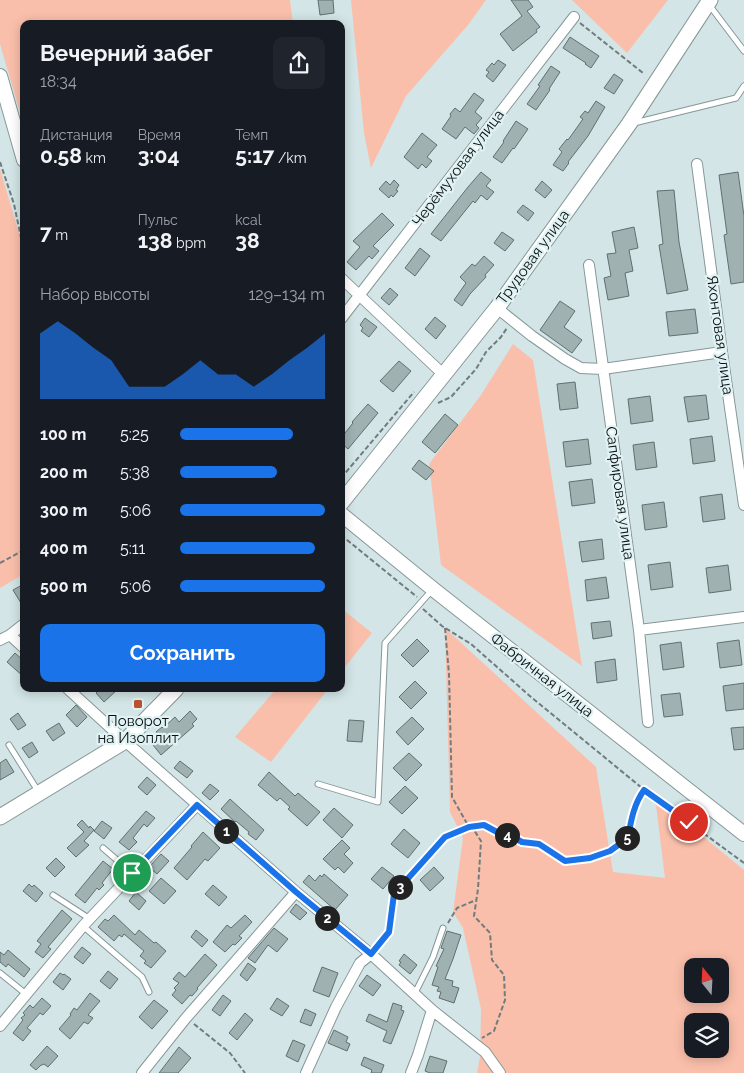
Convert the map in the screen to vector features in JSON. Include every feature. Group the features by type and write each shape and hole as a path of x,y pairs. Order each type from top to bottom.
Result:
{"main road":[{"name":"Трудовая улица","path":"345,498 497,308 629,124 709,1"},
{"path":"0,817 124,741 173,692"}],"street":[{"name":"Черёмуховая улица","path":"345,314 574,17"},
{"path":"0,76 20,146"},
{"name":"Яхонтовая улица","path":"698,164 744,505"},
{"name":"Сапфировая улица","path":"589,265 639,630 648,722"},
{"path":"345,282 444,375"},
{"path":"497,308 532,336 581,368 603,369 722,352"},
{"name":"Фабричная улица","path":"345,517 744,834"},
{"path":"639,630 744,617"},
{"path":"20,627 5,637 20,646"},
{"path":"71,692 124,741 296,892 415,992 432,1010 485,1052 500,1073"},
{"path":"0,1026 87,923 197,805"},
{"path":"142,1073 186,1018 296,892"},
{"path":"306,1073 336,1007 360,963 371,954"},
{"path":"411,1073 432,1010"}],"lane":[{"path":"709,1 744,51"},
{"path":"629,124 736,98 744,86"},
{"path":"318,784 378,802 385,643 434,589"},
{"path":"9,745 40,793"},
{"path":"371,954 389,932 394,894 445,837"},
{"path":"103,848 132,873"},
{"path":"52,895 87,923 142,977 149,992"},
{"path":"415,992 433,957 443,928"},
{"path":"0,973 26,994"}],"path":[{"path":"574,17 642,73"},
{"path":"0,162 14,204 20,233"},
{"path":"438,403 450,397 476,369 486,352 501,337 512,320"},
{"path":"345,473 418,387"},
{"path":"345,538 419,599 416,603 442,626 471,644 531,697 644,790 744,863"},
{"path":"0,563 20,552"},
{"path":"445,628 449,674 452,797 469,827 474,830 481,841 474,916 490,933 492,960 504,975 505,1000 494,1031 473,1042"},
{"path":"445,837 469,827 484,825 522,842 539,844 565,861 590,858 610,851 628,838 632,816 644,790"},
{"path":"443,928 457,908 476,900"},
{"path":"186,1018 230,1053 245,1073"}],"shaded area":[{"path":"0,0 290,0 292,20 20,20 20,112 0,44"},
{"path":"351,0 486,0 468,25 406,96 371,168 364,133"},
{"path":"572,0 668,0 627,53"},
{"path":"0,169 20,236 20,576 0,588"},
{"path":"513,344 533,360 582,666 441,565 429,464 481,395"},
{"path":"345,611 372,633 345,667"},
{"path":"445,628 596,767 613,872 665,878 655,797 744,870 744,1073 477,1073 480,1057 481,1009 463,928 453,912 463,838 450,812"},
{"path":"273,692 326,692 271,762 235,737"}],"building":[{"path":"318,0 333,0 334,13 320,15"},
{"path":"511,0 528,0 533,7 527,11 540,27 536,30 537,32 513,51 500,34 522,16"},
{"path":"570,37 599,56 591,68 563,48"},
{"path":"498,60 506,65 493,82 486,76 489,72 486,70 492,63 494,65"},
{"path":"551,66 560,72 536,110 527,104"},
{"path":"614,74 623,80 614,94 604,88"},
{"path":"474,93 484,100 475,112 482,118 476,125 479,128 474,134 465,127 456,139 442,129 455,108 460,112"},
{"path":"596,101 605,107 588,136 563,171 553,165 562,152 559,149 583,119 580,117 585,111 588,113"},
{"path":"516,121 528,129 502,163 493,157"},
{"path":"422,133 437,145 427,157 432,161 426,168 422,164 418,169 404,157"},
{"path":"481,172 491,180 486,186 494,192 487,200 481,195 475,203 473,201 441,241 431,234"},
{"path":"738,172 744,216 744,282 731,284 724,235 727,234 719,175"},
{"path":"394,180 399,185 396,190 398,191 393,197 391,195 389,198 379,189 386,181 390,185"},
{"path":"542,181 552,190 545,198 535,190"},
{"path":"674,190 679,242 688,290 667,294 659,245 663,244 657,191"},
{"path":"523,205 534,213 528,221 517,212"},
{"path":"382,213 394,225 373,246 379,251 372,259 369,256 356,270 347,262 360,247 353,241"},
{"path":"634,227 638,248 629,250 633,271 625,273 629,296 608,300 604,278 611,276 607,254 616,253 612,232"},
{"path":"502,232 514,240 505,251 494,243"},
{"path":"420,248 430,256 415,276 405,268"},
{"path":"484,256 494,265 462,306 454,300 466,283 460,277 472,264 475,266"},
{"path":"390,288 398,295 389,305 381,298"},
{"path":"560,301 575,311 564,327 582,340 572,353 540,330"},
{"path":"695,309 698,333 669,336 666,312"},
{"path":"435,317 446,326 436,339 425,329"},
{"path":"365,318 377,327 369,337 361,331 363,328 360,325"},
{"path":"399,361 411,371 393,392 380,381"},
{"path":"575,382 578,408 560,410 557,384"},
{"path":"706,395 709,419 688,422 684,397"},
{"path":"650,396 653,421 631,424 628,399"},
{"path":"368,404 378,413 348,449 345,446 345,433"},
{"path":"445,414 458,425 435,453 422,442"},
{"path":"712,436 715,461 693,464 690,439"},
{"path":"588,439 591,464 566,467 563,442"},
{"path":"654,442 657,467 636,470 633,445"},
{"path":"419,460 434,471 426,480 412,469"},
{"path":"592,479 595,503 572,506 569,482"},
{"path":"722,494 725,519 703,522 700,497"},
{"path":"664,502 667,527 645,530 642,505"},
{"path":"602,539 604,559 582,562 579,542"},
{"path":"670,562 673,587 651,590 648,565"},
{"path":"728,565 731,590 709,593 706,568"},
{"path":"606,577 609,598 587,601 585,580"},
{"path":"20,586 20,601 13,590"},
{"path":"610,621 612,636 593,639 591,623"},
{"path":"417,639 429,651 413,667 401,655"},
{"path":"739,640 742,665 720,668 717,643"},
{"path":"681,642 684,667 663,670 660,645"},
{"path":"15,653 20,657 20,673 7,662"},
{"path":"615,659 617,680 597,683 595,662"},
{"path":"415,681 427,693 411,709 399,697"},
{"path":"744,683 744,709 726,711 723,686"},
{"path":"97,692 115,692 104,702"},
{"path":"680,693 683,715 664,717 661,695"},
{"path":"76,705 87,717 77,727 66,715"},
{"path":"190,711 197,719 192,724 194,726 161,755 153,745 161,738 156,732 175,717 179,722"},
{"path":"18,713 26,725 18,730 10,719"},
{"path":"412,717 424,729 408,745 396,732"},
{"path":"349,720 364,721 362,742 347,741"},
{"path":"59,723 65,733 53,741 46,731"},
{"path":"744,727 744,749 734,750 731,728"},
{"path":"32,742 38,752 29,758 22,748"},
{"path":"409,753 422,765 406,781 393,768"},
{"path":"6,759 14,772 0,780 0,763"},
{"path":"180,761 193,771 187,778 174,768"},
{"path":"269,772 295,796 298,793 320,812 307,826 288,809 290,807 280,798 277,801 258,785"},
{"path":"147,777 156,785 147,795 138,787"},
{"path":"210,784 219,791 210,800 202,793"},
{"path":"405,786 418,798 402,814 389,802"},
{"path":"230,799 264,830 256,840 221,809"},
{"path":"334,808 353,825 342,838 323,820"},
{"path":"146,811 155,818 147,827 144,824 133,838 137,842 129,850 119,842"},
{"path":"82,820 89,828 90,826 94,830 84,841 89,845 76,857 67,848 84,832 77,825"},
{"path":"102,821 112,828 104,839 94,831"},
{"path":"404,829 420,843 408,858 391,844"},
{"path":"203,832 220,848 208,861 205,859 187,880 174,868"},
{"path":"342,840 350,848 344,854 353,863 344,873 338,867 335,870 323,859"},
{"path":"161,854 169,861 157,874 149,867"},
{"path":"56,858 65,867 55,877 46,868"},
{"path":"103,861 113,869 102,883 104,885 99,890 97,888 85,903 75,895"},
{"path":"382,867 394,876 383,889 371,879"},
{"path":"434,867 444,878 430,891 420,880"},
{"path":"324,874 348,895 335,910 303,882 309,875 315,881 320,875 322,877"},
{"path":"161,878 176,891 164,904 149,891"},
{"path":"29,884 32,887 34,885 43,893 36,902 23,891"},
{"path":"213,885 227,897 219,906 205,894"},
{"path":"136,892 146,901 139,910 129,901"},
{"path":"296,904 307,913 300,920 290,912"},
{"path":"62,910 72,919 48,947 51,949 43,958 35,952 41,944 37,941"},
{"path":"114,915 135,935 139,930 166,951 151,968 144,963 146,961 140,956 144,951 124,934 122,937 119,935 114,941 98,927 105,919 108,921"},
{"path":"245,915 252,922 239,936 242,938 225,952 213,942 227,925 231,928"},
{"path":"274,928 288,939 277,952 268,945 255,963 248,958"},
{"path":"196,930 208,940 202,947 191,937"},
{"path":"447,931 461,935 445,979 453,981 452,986 459,988 454,1003 439,998 441,992 437,991 439,987 432,985 438,967 436,966 444,949 441,948"},
{"path":"82,947 91,954 83,964 74,957"},
{"path":"8,950 30,969 24,977 8,964 6,967 0,962 0,952 4,955"},
{"path":"205,954 217,965 192,996 190,995 182,1004 172,995 176,990 174,988 179,983 173,979 179,972 185,977"},
{"path":"404,954 417,965 410,974 399,965 401,962 399,961"},
{"path":"248,963 256,969 247,981 240,975"},
{"path":"322,967 338,973 329,997 313,991"},
{"path":"108,971 118,979 110,989 100,981"},
{"path":"60,973 71,979 63,990 53,982"},
{"path":"367,975 381,985 373,996 359,986"},
{"path":"90,993 100,1001 88,1015 93,1018 88,1024 84,1022 70,1039 59,1029 71,1015 74,1008 77,1010"},
{"path":"223,995 231,1001 220,1016 212,1010"},
{"path":"42,998 51,1006 43,1015 40,1013 27,1028 31,1031 23,1041 13,1033 23,1020 21,1018 25,1015 23,1013 30,1005 33,1008"},
{"path":"277,998 289,1006 282,1016 270,1009"},
{"path":"154,1000 168,1011 152,1029 139,1017"},
{"path":"393,1003 402,1006 401,1010 404,1011 391,1044 383,1041 387,1031 366,1021 369,1014 387,1022"},
{"path":"305,1009 316,1014 311,1026 300,1022"},
{"path":"245,1013 253,1020 237,1040 229,1033"},
{"path":"334,1030 348,1037 346,1042 350,1044 347,1051 328,1043"},
{"path":"293,1040 305,1045 298,1062 286,1056"},
{"path":"47,1046 58,1056 48,1067 44,1064 36,1070 30,1065"},
{"path":"179,1047 191,1058 178,1073 159,1073"},
{"path":"430,1056 447,1061 443,1073 425,1071"},
{"path":"364,1057 384,1065 381,1073 371,1073 372,1070 361,1065"}],"place":[{"name":"Поворот на Изоплит","path":"138,704"}],"route":[{"path":"132,873 197,805 296,892 371,954 389,932 394,894 445,837 469,827 484,825 522,842 539,844 565,861 590,858 610,851 628,838 632,816 644,790 689,822"}]}
